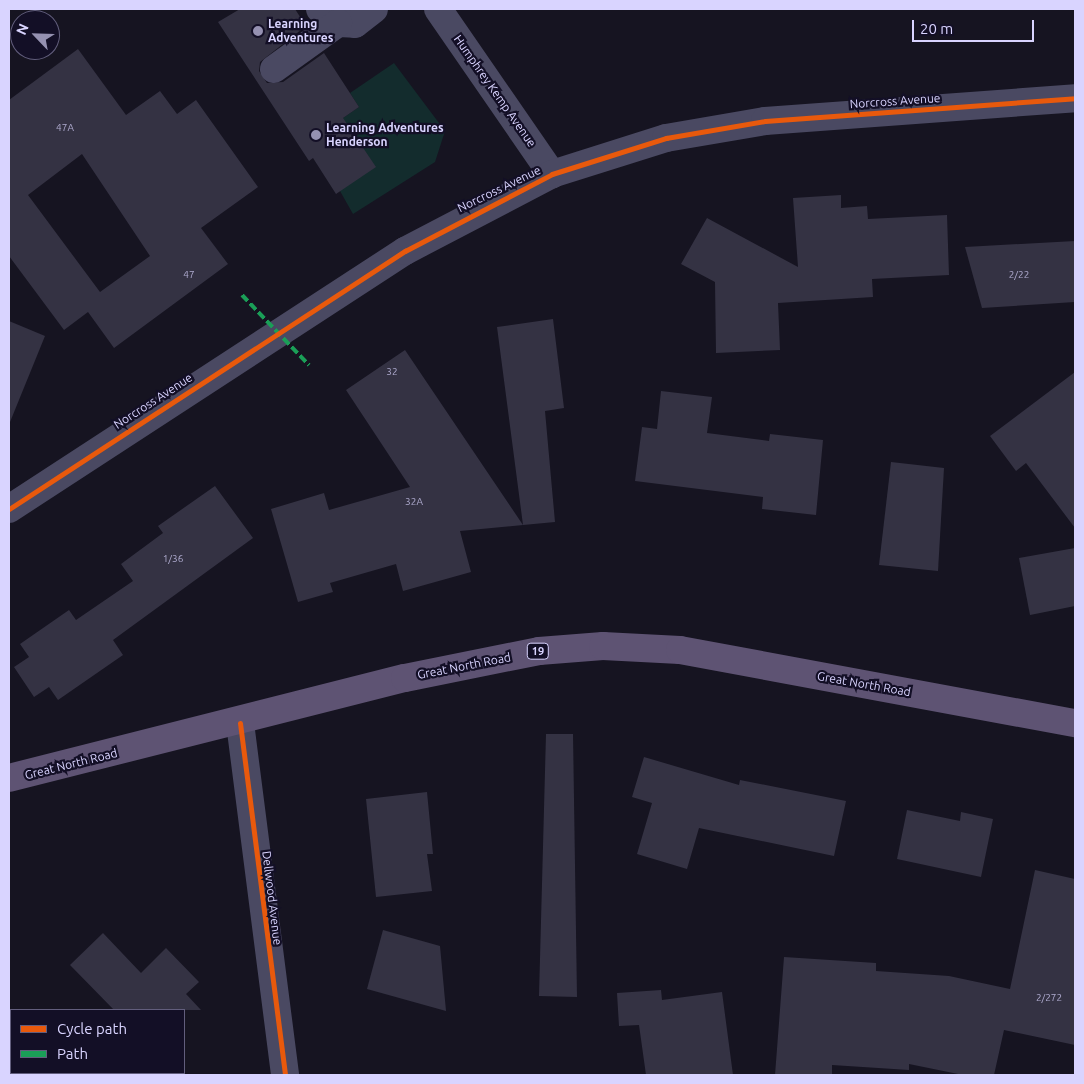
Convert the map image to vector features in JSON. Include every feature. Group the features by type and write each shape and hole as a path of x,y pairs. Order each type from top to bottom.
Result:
{"main road":[{"name":"Great North Road","path":"9,778 240,723 405,678 539,651 603,646 680,650 1075,723"}],"street":[{"path":"274,69 329,16 355,24 374,9"},
{"name":"Humphrey Kemp Avenue","path":"438,9 552,174"},
{"name":"Norcross Avenue","path":"9,509 406,251 552,174 666,138 765,121 1075,98"},
{"name":"Dellwood Avenue","path":"240,723 285,1075"}],"green space":[{"path":"394,63 445,131 435,162 353,214 340,191 343,118 359,107 350,93"}],"building":[{"name":"Learning Adventures Henderson","path":"240,9 295,9 306,26 260,62 259,71 267,83 283,82 324,53 359,107 343,118 376,167 336,194 313,158 309,161 218,22"},
{"path":"78,49 126,115 160,91 177,114 196,100 258,187 201,228 228,264 114,348 88,312 64,330 9,256 9,100","holes":["82,154 150,256 100,292 28,195"]},
{"path":"841,195 841,208 867,206 868,219 947,215 949,275 872,279 873,297 778,303 780,350 716,353 715,282 681,264 707,218 798,267 793,198"},
{"path":"1075,241 1075,302 982,308 965,247"},
{"path":"553,319 564,408 545,411 555,522 523,525 497,327"},
{"path":"9,321 45,336 10,422 9,422"},
{"path":"405,350 523,525 460,531 471,572 403,591 396,564 330,583 333,592 298,602 271,509 324,493 329,510 410,487 346,390"},
{"path":"1075,372 1075,528 1026,463 1016,471 990,436"},
{"path":"661,391 712,397 707,433 769,441 770,434 823,440 816,515 762,509 763,497 635,481 642,427 657,429"},
{"path":"891,462 944,468 938,571 879,565"},
{"path":"215,486 253,538 113,640 123,655 58,700 49,687 34,697 14,667 29,657 20,644 69,610 76,620 133,581 121,564 163,533 158,526"},
{"path":"1075,548 1075,606 1030,615 1019,558"},
{"path":"546,734 573,734 577,997 539,996"},
{"path":"644,757 739,785 740,780 846,801 834,856 699,828 687,869 637,854 652,803 632,797"},
{"path":"427,792 433,854 427,854 432,891 376,897 366,799"},
{"path":"907,810 960,821 961,812 993,819 981,877 897,859"},
{"path":"1035,870 1075,879 1075,1045 1004,1030 994,1075 963,1075 909,1064 909,1070 832,1065 832,1075 775,1075 784,957 876,963 876,971 949,976 1010,989"},
{"path":"383,930 440,946 446,1011 367,989"},
{"path":"103,933 141,973 166,948 199,982 186,994 201,1010 113,1009 70,965"},
{"path":"661,990 662,1000 722,992 733,1075 646,1075 639,1025 619,1026 617,993"}],"marked path":[{"path":"242,295 309,365"}],"cycle path":[{"path":"9,509 405,251 552,174 666,138 765,121 1075,98"},
{"path":"240,723 285,1075"}],"place":[{"name":"Learning Adventures","path":"258,31"},
{"name":"Learning Adventures Henderson","path":"316,135"}]}
